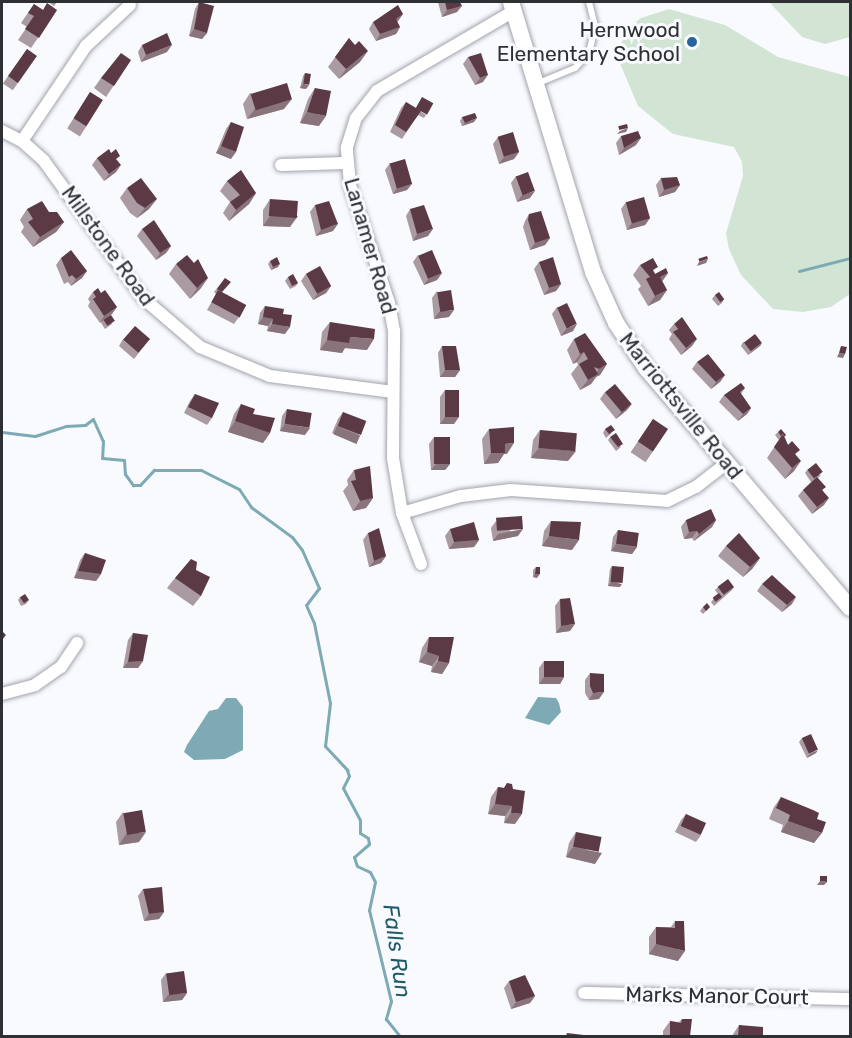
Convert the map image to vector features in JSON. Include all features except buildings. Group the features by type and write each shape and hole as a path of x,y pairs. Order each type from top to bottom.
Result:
{"main road":[{"name":"Marriottsville Road","path":"513,6 593,272 610,312 637,356 850,608"}],"street":[{"path":"22,141 86,46 98,31 130,5"},
{"name":"Lanamer Road","path":"421,564 402,513 393,458 393,392 396,357 389,303 346,163 356,118 377,91 513,6"},
{"name":"Millstone Road","path":"2,131 22,141 64,185 144,299 200,347 270,376 393,392"},
{"path":"281,165 346,163"},
{"path":"402,513 461,496 511,490 667,501 696,487 726,463"},
{"path":"2,694 35,686 61,667 77,643"},
{"name":"Marks Manor Court","path":"584,993 850,999"}],"lane":[{"path":"536,84 569,72 589,53 595,26 589,2"}],"green space":[{"path":"769,2 850,2 850,37 825,44 802,37"},
{"path":"669,9 725,25 778,57 850,77 850,294 831,307 803,312 773,309 741,275 729,249 726,233 743,176 742,162 734,147 673,134 638,106 616,54 629,27 641,18"}],"water":[{"path":"538,697 556,698 559,703 561,712 549,725 525,718"},
{"path":"226,698 236,698 243,707 243,750 225,759 194,760 184,752 187,745 209,711 218,709"}],"waterway":[{"path":"799,271 850,258"},
{"name":"Falls Run","path":"2,432 35,436 66,426 85,425 93,419 103,441 102,458 124,460 125,474 133,485 140,485 154,470 201,470 239,489 251,507 292,537 302,550 319,588 306,605 314,623 330,703 325,746 347,770 349,776 343,788 360,820 360,833 368,838 369,844 354,857 357,866 370,872 375,882 369,910 391,1001 386,1019 400,1036"}],"place":[{"name":"Hernwood Elementary School","path":"692,42"}]}
